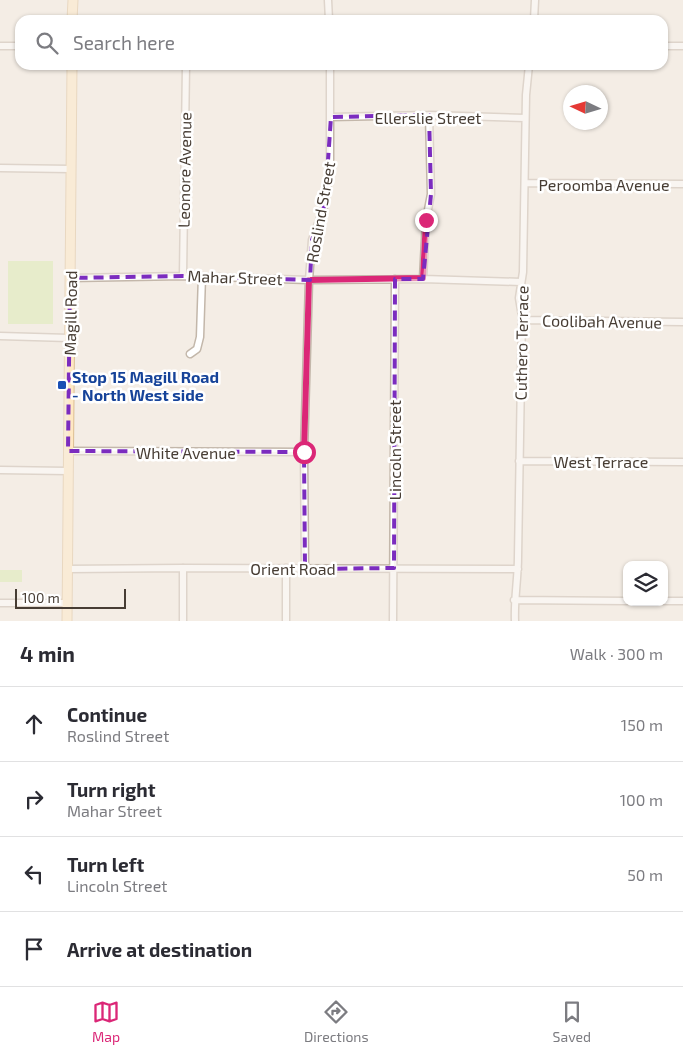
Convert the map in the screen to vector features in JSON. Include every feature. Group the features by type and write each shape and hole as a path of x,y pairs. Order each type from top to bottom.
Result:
{"main road":[{"path":"72,15 73,0"},
{"name":"Magill Road","path":"67,621 72,70"}],"street":[{"path":"328,0 329,15"},
{"path":"534,0 534,15"},
{"path":"0,46 15,46"},
{"path":"668,46 683,46"},
{"name":"Leonore Avenue","path":"183,276 186,70"},
{"name":"Roslind Street","path":"306,569 304,452 309,280 312,240 325,204 330,165 330,70"},
{"name":"Cuthero Terrace","path":"515,621 514,600 518,569 522,320 519,298 523,272 525,118 528,70"},
{"path":"423,278 426,220 431,194 429,115"},
{"name":"Ellerslie Street","path":"331,117 429,115 525,118"},
{"path":"0,168 71,169"},
{"name":"Peroomba Avenue","path":"525,183 683,184"},
{"path":"190,354 197,349 200,337 202,276"},
{"name":"Mahar Street","path":"70,278 202,276 309,280 423,278 521,282"},
{"name":"Lincoln Street","path":"393,621 396,279"},
{"name":"Coolibah Avenue","path":"522,320 683,322"},
{"path":"0,336 69,338"},
{"name":"White Avenue","path":"68,451 304,452"},
{"name":"West Terrace","path":"519,461 683,462"},
{"path":"0,470 68,471"},
{"path":"183,568 183,621"},
{"path":"286,568 286,621"},
{"name":"Orient Road","path":"67,569 518,569"},
{"path":"514,600 623,601"},
{"path":"668,601 683,601"},
{"path":"0,603 67,604"}],"highlighted area":[{"path":"429,115 431,194 423,279 395,279 394,568 305,569 304,452 68,451 70,278 183,276 310,280 312,240 325,204 331,117"}],"green space":[{"path":"8,261 53,261 53,324 8,324"},
{"path":"0,570 22,570 22,582 0,582"}],"place":[{"name":"Stop 15 Magill Road - North West side","path":"62,385"}],"route":[{"path":"304,452 309,280 423,278 426,220"}]}
